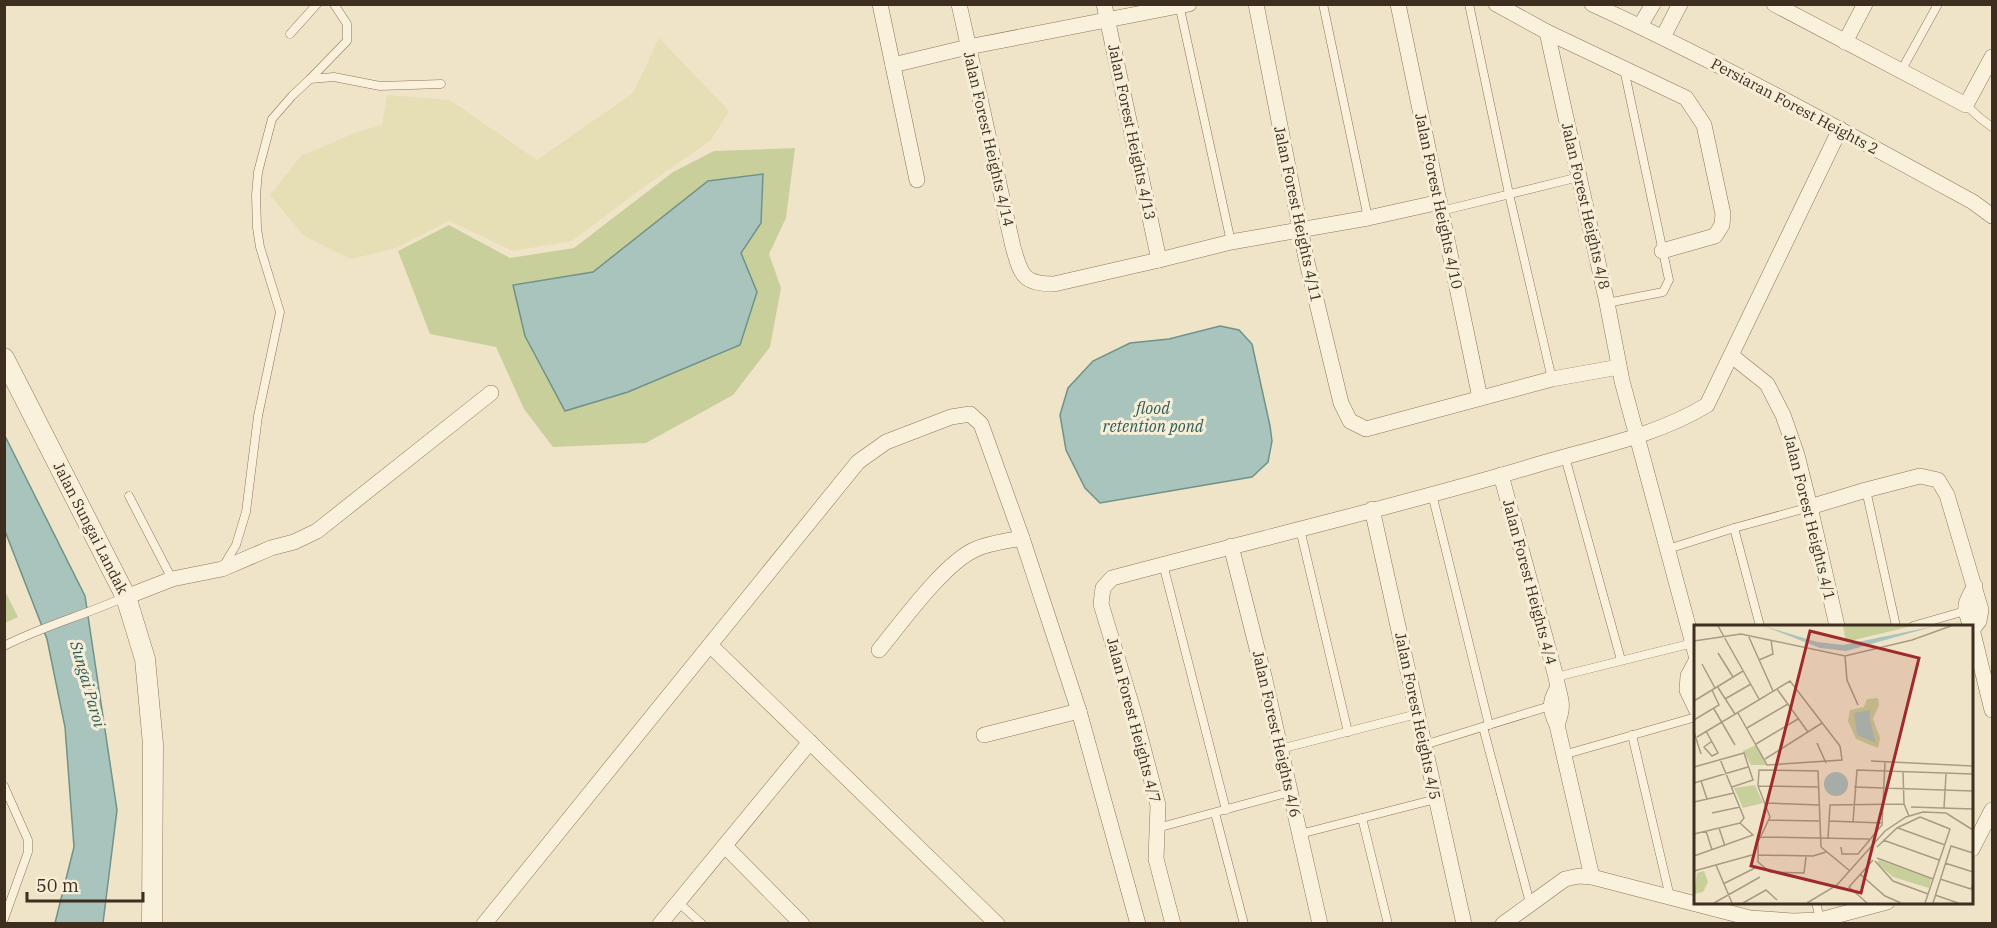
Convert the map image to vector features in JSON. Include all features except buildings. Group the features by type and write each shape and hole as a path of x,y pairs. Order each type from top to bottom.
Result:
{"street":[{"path":"880,4 918,180"},
{"name":"Jalan Forest Heights 4/14","path":"959,4 1013,247 1021,273 1028,280 1038,284 1054,284 1159,260"},
{"name":"Jalan Forest Heights 4/13","path":"1104,4 1159,260"},
{"name":"Jalan Forest Heights 4/11","path":"1256,4 1301,230 1341,403 1350,421 1366,429 1480,398"},
{"name":"Jalan Forest Heights 4/10","path":"1398,4 1480,398"},
{"path":"1496,4 1547,32 1686,98 1704,125 1723,214 1722,225 1715,236 1662,251"},
{"name":"Persiaran Forest Heights 2","path":"1592,4 1663,37 1840,129 1973,202 1992,216"},
{"path":"1640,26 1653,4"},
{"path":"1663,37 1680,4"},
{"path":"1845,42 1865,4"},
{"path":"893,65 968,46 1182,5"},
{"path":"1776,5 1966,105 1992,57"},
{"name":"Jalan Forest Heights 4/8","path":"1547,32 1607,303 1620,374 1694,649"},
{"path":"1163,564 1501,476 1636,436 1693,414 1707,405 1840,129"},
{"path":"1159,260 1231,242 1440,206"},
{"name":"Jalan Forest Heights 4/1","path":"1732,356 1767,384 1783,415 1797,455 1837,625"},
{"name":"Jalan Sungai Landak","path":"4,358 126,597 145,659 153,744 152,924"},
{"path":"1480,398 1552,379 1620,374"},
{"path":"126,597 172,579 222,569 317,531 491,393"},
{"path":"484,924 858,462 886,442 951,417 970,414 981,424 1022,537 1079,711 1138,924"},
{"name":"Jalan Forest Heights 4/4","path":"1501,476 1563,703 1557,725"},
{"path":"1810,507 1920,476 1938,480 1947,495 1981,610 1979,621 1973,626"},
{"name":"Jalan Forest Heights 4/5","path":"1372,509 1464,924"},
{"path":"879,650 938,580 961,557 978,548 1022,537"},
{"name":"Jalan Forest Heights 4/6","path":"1231,546 1320,924"},
{"name":"Jalan Forest Heights 4/7","path":"1163,564 1112,578 1103,588 1101,604 1134,713 1158,805 1156,859 1173,924"},
{"path":"1970,625 1965,611 1966,600 1975,586"},
{"path":"1973,636 1992,710"},
{"path":"710,645 997,924"},
{"path":"1694,663 1688,676 1687,690 1694,705"},
{"path":"1550,706 1556,683"},
{"name":"Jalan Forest Heights 4/4","path":"1550,706 1557,725 1592,877"},
{"path":"984,735 1079,711"},
{"path":"660,924 810,742"},
{"path":"1973,845 1992,810"},
{"path":"725,846 802,924"},
{"path":"1503,924 1565,879 1579,876 1592,877 1694,903"},
{"path":"1697,904 1750,918 1793,921 1820,920 1883,904"},
{"path":"1746,904 1750,918"}],"lane":[{"path":"291,34 317,4"},
{"path":"222,569 236,545 246,512 258,416 280,312 260,247 257,228 258,172 272,119 347,41 347,24 334,4"},
{"path":"1323,4 1368,218"},
{"path":"1469,4 1509,194 1552,379"},
{"path":"1901,71 1938,4"},
{"path":"1182,5 1231,242"},
{"path":"1607,303 1663,291 1669,280 1624,67"},
{"path":"310,79 334,77 380,86 441,84"},
{"path":"1966,105 1992,127"},
{"path":"1440,206 1509,194 1579,177"},
{"path":"1565,457 1622,660"},
{"path":"1866,490 1896,625"},
{"path":"1432,494 1530,903"},
{"path":"129,496 172,579"},
{"path":"1668,549 1810,507"},
{"path":"1300,528 1348,732"},
{"path":"1734,528 1759,625"},
{"path":"1163,564 1226,810"},
{"path":"4,646 46,627 85,615 126,597"},
{"path":"1920,625 1965,611"},
{"path":"1556,683 1622,660 1694,649"},
{"path":"1424,745 1550,706"},
{"path":"1563,756 1632,735 1694,707"},
{"path":"1280,749 1418,714"},
{"path":"1632,735 1670,897"},
{"path":"4,786 28,840 28,852 4,919"},
{"path":"1157,828 1290,792"},
{"path":"1300,834 1436,799"},
{"path":"1215,813 1244,924"},
{"path":"1362,818 1388,924"},
{"path":"678,902 702,924"},
{"path":"1816,904 1820,920"}],"shaded area":[{"path":"659,38 729,111 711,140 572,241 513,251 449,221 396,248 351,259 304,236 270,195 301,156 357,132 382,125 387,95 450,100 537,160 633,93"}],"green space":[{"path":"795,148 786,218 769,254 781,288 770,347 733,395 646,443 553,447 524,409 496,347 430,334 398,251 449,225 510,258 574,248 673,172 714,151"},
{"path":"4,589 18,617 5,623 4,623"}],"water":[{"path":"763,174 761,223 741,253 757,292 740,345 628,392 565,411 525,336 513,285 593,272 708,181"},
{"name":"flood retention pond","path":"1220,326 1239,330 1252,344 1270,426 1272,441 1268,462 1252,477 1100,503 1085,488 1066,450 1060,415 1068,388 1093,361 1130,343 1169,339"},
{"name":"Sungai Paroi","path":"4,434 85,596 117,810 103,923 55,923 74,847 65,727 47,639 5,531"}]}
